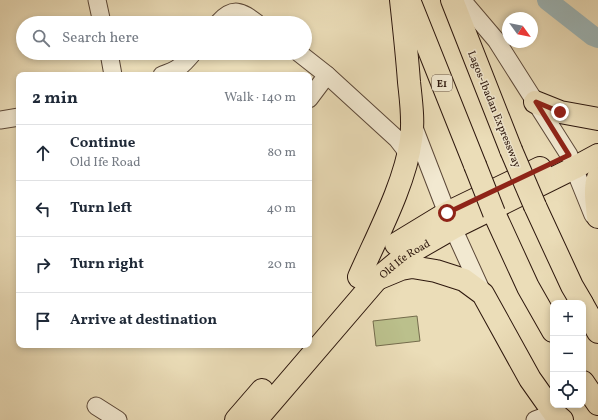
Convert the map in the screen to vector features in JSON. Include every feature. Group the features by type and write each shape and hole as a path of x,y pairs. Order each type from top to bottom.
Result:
{"main road":[{"path":"368,278 408,158 413,125 401,0"},
{"name":"E1","path":"409,0 494,213 528,287 550,326"},
{"name":"Lagos-Ibadan Expressway","path":"452,0 535,206 580,300"},
{"path":"536,102 560,112 598,119"},
{"name":"Old Ife Road","path":"571,162 598,138"},
{"name":"Old Ife Road","path":"256,420 396,244 571,162 598,155"},
{"path":"598,178 598,217"},
{"path":"368,278 412,267 436,271 464,280 483,294 550,418"},
{"name":"Old Ife Road","path":"312,331 368,278"},
{"name":"Lagos-Ibadan Expressway","path":"586,311 598,332"},
{"path":"236,420 297,348"},
{"path":"586,386 598,404"}],"street":[{"path":"97,0 100,16"},
{"path":"462,0 496,40 536,102 571,162 598,227"},
{"path":"225,16 228,13 236,11 248,16"},
{"path":"110,60 113,72"},
{"path":"171,72 184,65 188,60"},
{"path":"308,60 327,75 397,139 404,148 408,158"},
{"path":"312,95 327,75"},
{"path":"0,120 16,117"},
{"path":"413,125 450,220 483,294"},
{"path":"96,406 118,420"}],"green space":[{"path":"417,316 420,341 376,346 373,321"}],"waterway":[{"path":"547,0 593,36 598,38"}],"route":[{"path":"447,213 569,155 536,102 560,112"}]}
